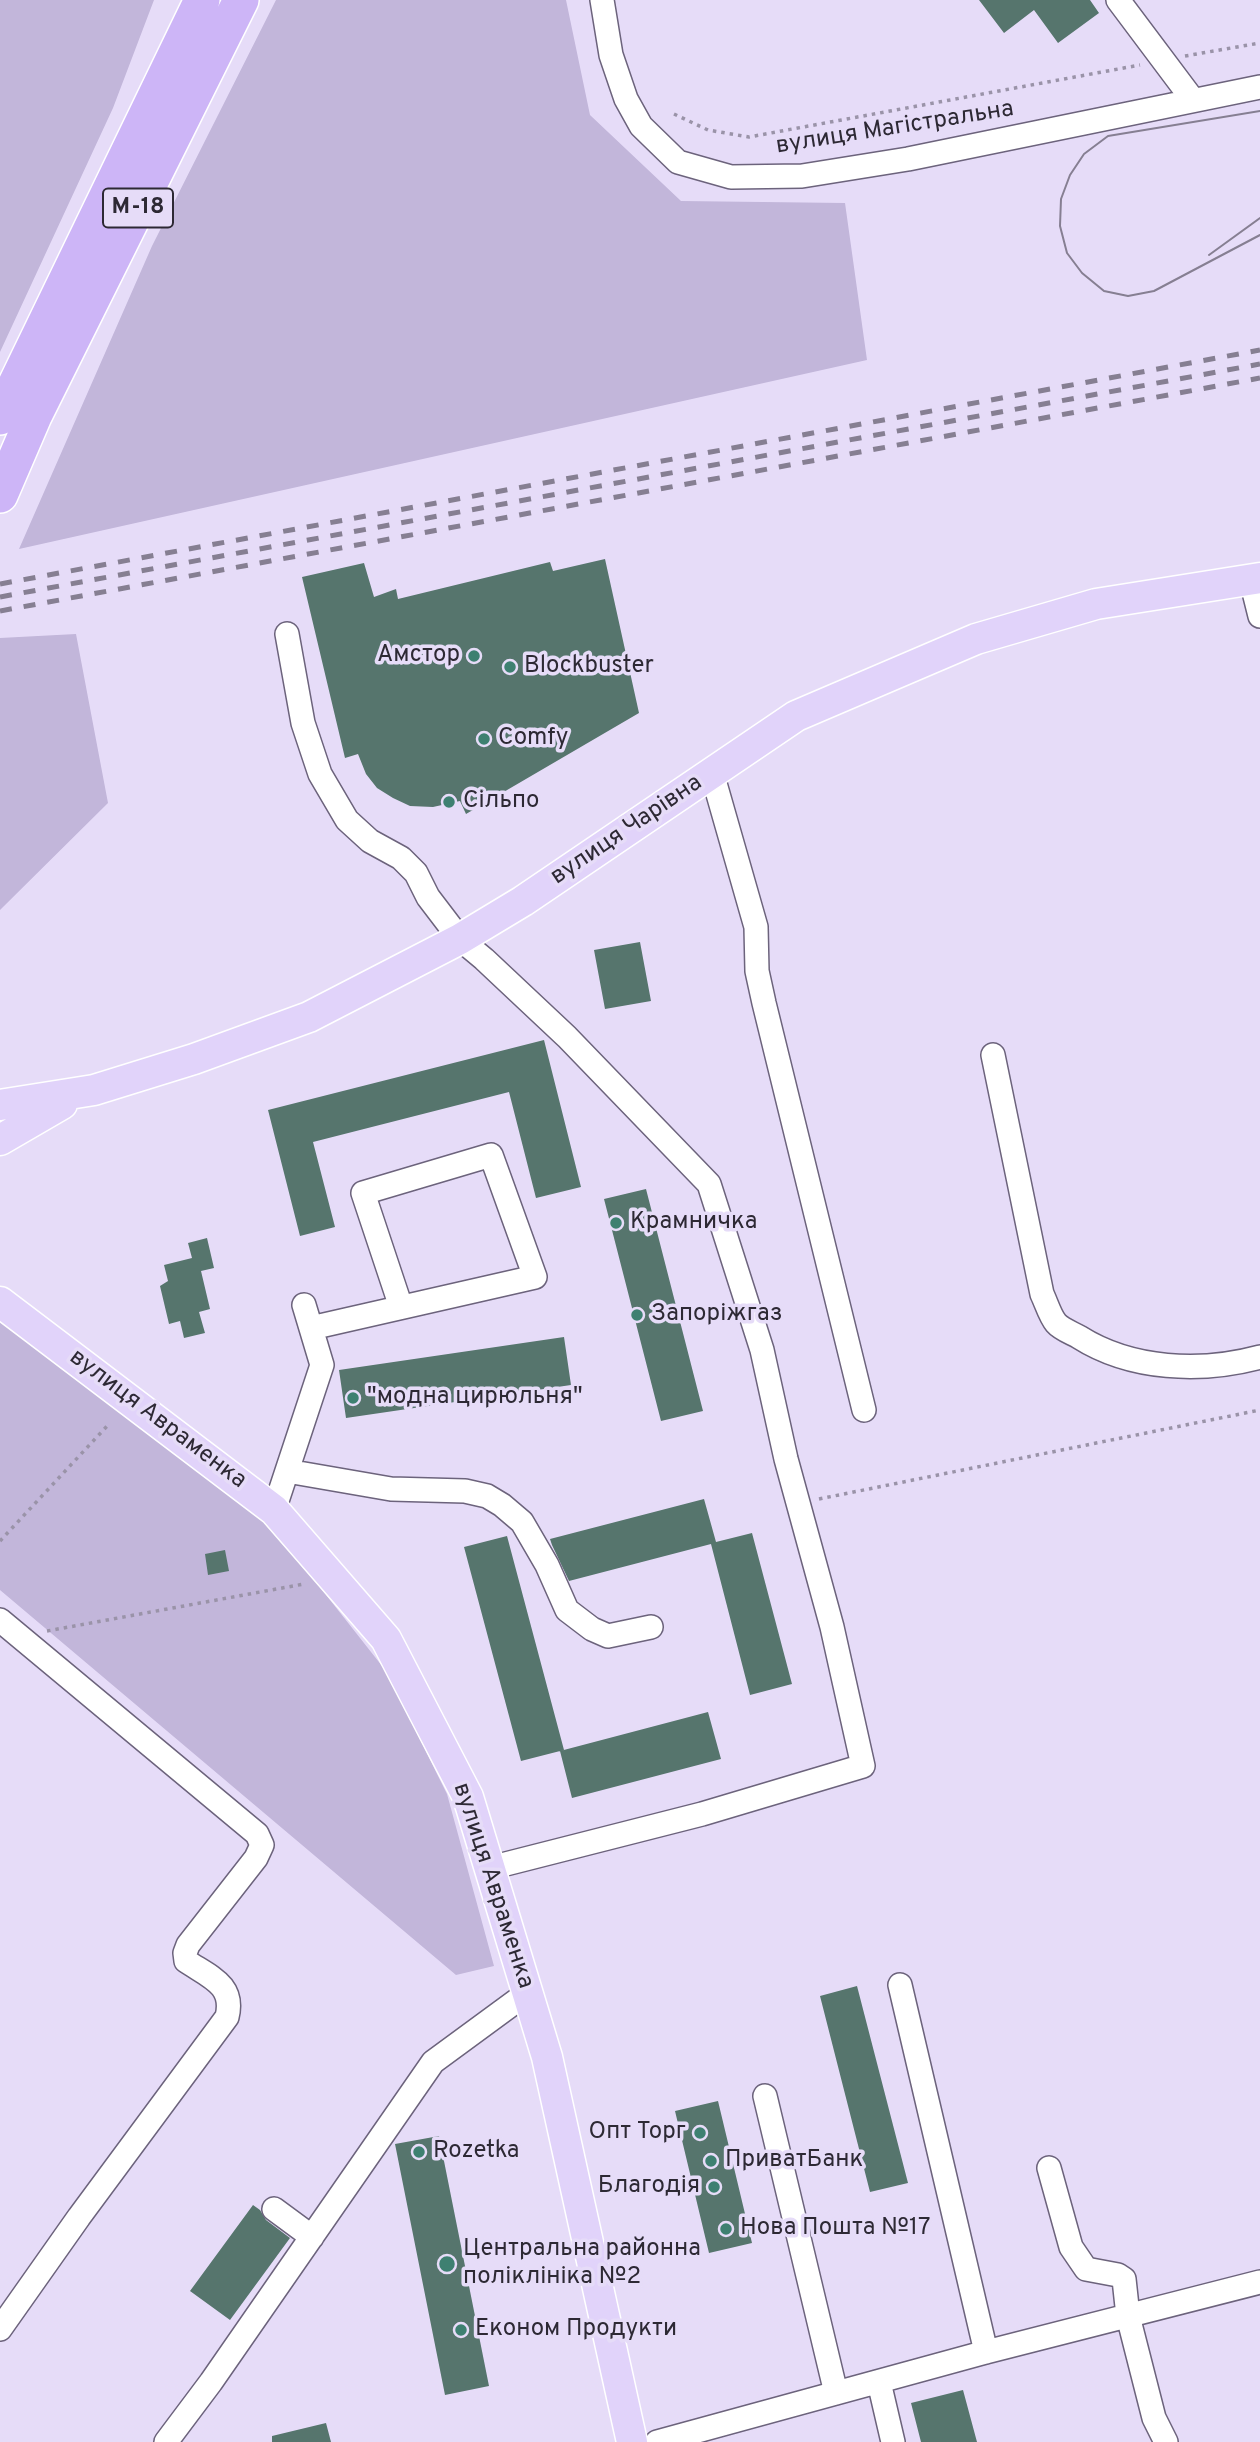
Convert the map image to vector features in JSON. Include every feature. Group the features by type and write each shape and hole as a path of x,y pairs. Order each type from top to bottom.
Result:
{"highway":[{"name":"М-18","path":"0,418 202,0"},
{"name":"М-18","path":"0,495 34,416 241,0"}],"main road":[{"name":"вулиця Чарівна","path":"0,1105 94,1090 194,1059 309,1017 460,939 523,901 796,716 976,639 1096,604 1255,579"},
{"path":"0,1140 27,1122 94,1090"},
{"name":"вулиця Авраменка","path":"0,1301 274,1510 386,1639 468,1797 547,2057 632,2442"}],"street":[{"name":"вулиця Магістральна","path":"602,0 611,55 626,99 641,126 678,162 732,177 802,176 908,159 1260,87"},
{"path":"1118,0 1193,100"},
{"path":"1255,579 1260,616"},
{"path":"287,634 303,723 320,774 347,820 370,841 401,858 416,873 428,897 460,939 567,1037 709,1184 762,1350 786,1459 832,1627 863,1766 702,1814 489,1868"},
{"path":"712,773 756,927 757,971 764,1003 864,1410"},
{"path":"993,1055 1042,1294 1056,1323 1099,1350 1135,1362 1192,1366 1232,1365 1260,1357"},
{"path":"311,1328 535,1277 491,1156 363,1193 401,1307"},
{"path":"274,1510 322,1365 304,1305"},
{"path":"287,1471 391,1489 465,1491 487,1496 522,1522 547,1565 567,1610 592,1629 608,1636 651,1627"},
{"path":"0,1620 257,1834 262,1845 256,1858 188,1945 185,1953 186,1961 224,1987 231,2002 227,2017 0,2329"},
{"path":"900,1985 986,2352"},
{"path":"166,2442 211,2382 433,2062 527,1993"},
{"path":"765,2096 836,2393"},
{"path":"1049,2168 1071,2247 1086,2269 1118,2275 1124,2279 1128,2316 1154,2418 1166,2442"},
{"path":"274,2209 312,2237"},
{"path":"657,2442 986,2352 1260,2282"},
{"path":"880,2382 894,2442"}],"path":[{"path":"674,114 708,130 749,137 1260,43"},
{"path":"798,1503 1260,1410"},
{"path":"0,1541 109,1424"},
{"path":"19,1636 306,1583"}],"shaded area":[{"path":"0,0 154,0 113,108 0,352"},
{"path":"276,0 566,0 590,115 681,201 845,203 867,360 19,549 152,246"},
{"path":"76,634 108,803 0,910 0,638"},
{"path":"0,1320 271,1525 386,1671 447,1794 494,1966 456,1975 0,1590"}],"building":[{"path":"979,0 1090,0 1099,13 1058,43 1034,10 1004,33"},
{"name":"Амстор","path":"605,559 639,713 466,814 460,801 433,807 410,806 377,788 366,774 358,754 345,758 302,577 364,563 374,597 396,589 398,599 550,562 553,571"},
{"path":"640,942 651,1001 605,1009 594,950"},
{"path":"544,1040 581,1187 536,1198 509,1092 313,1142 335,1227 300,1236 268,1110"},
{"path":"646,1189 703,1411 661,1421 604,1199"},
{"path":"207,1238 214,1268 201,1271 210,1309 199,1312 205,1333 184,1338 180,1321 169,1324 160,1286 168,1281 164,1265 192,1258 188,1243"},
{"path":"564,1337 571,1385 346,1418 339,1370"},
{"path":"704,1499 716,1542 752,1533 792,1684 750,1695 711,1544 569,1581 550,1539"},
{"path":"507,1536 564,1750 521,1761 464,1547"},
{"path":"225,1550 229,1571 208,1575 205,1554"},
{"path":"708,1712 721,1759 572,1798 560,1751"},
{"path":"857,1986 908,2183 870,2192 820,1996"},
{"path":"718,2101 752,2243 709,2253 675,2111"},
{"path":"439,2136 489,2386 445,2395 395,2144"},
{"path":"253,2205 266,2220 290,2238 230,2320 190,2291"},
{"path":"963,2390 977,2442 921,2442 911,2403"},
{"path":"326,2423 331,2442 272,2442 272,2436"}],"tram line":[{"path":"1260,111 1108,136 1084,154 1070,175 1061,199 1060,226 1067,253 1082,273 1104,291 1128,296 1154,291 1260,235"},
{"path":"1209,255 1260,218"}],"railway":[{"path":"0,584 1260,350"},
{"path":"0,597 1260,364"},
{"path":"0,611 1260,378"}],"place":[{"name":"Амстор","path":"474,656"},
{"name":"Blockbuster","path":"510,667"},
{"name":"Comfy","path":"484,739"},
{"name":"Сільпо","path":"449,802"},
{"name":"Крамничка","path":"616,1223"},
{"name":"Запоріжгаз","path":"637,1315"},
{"name":"\"модна цирюльня\"","path":"353,1398"},
{"name":"Опт Торг","path":"700,2133"},
{"name":"Rozetka","path":"419,2152"},
{"name":"ПриватБанк","path":"711,2161"},
{"name":"Благодія","path":"714,2187"},
{"name":"Нова Пошта №17","path":"726,2229"},
{"name":"Центральна районна поліклініка №2","path":"447,2264"},
{"name":"Економ Продукти","path":"461,2330"}]}
